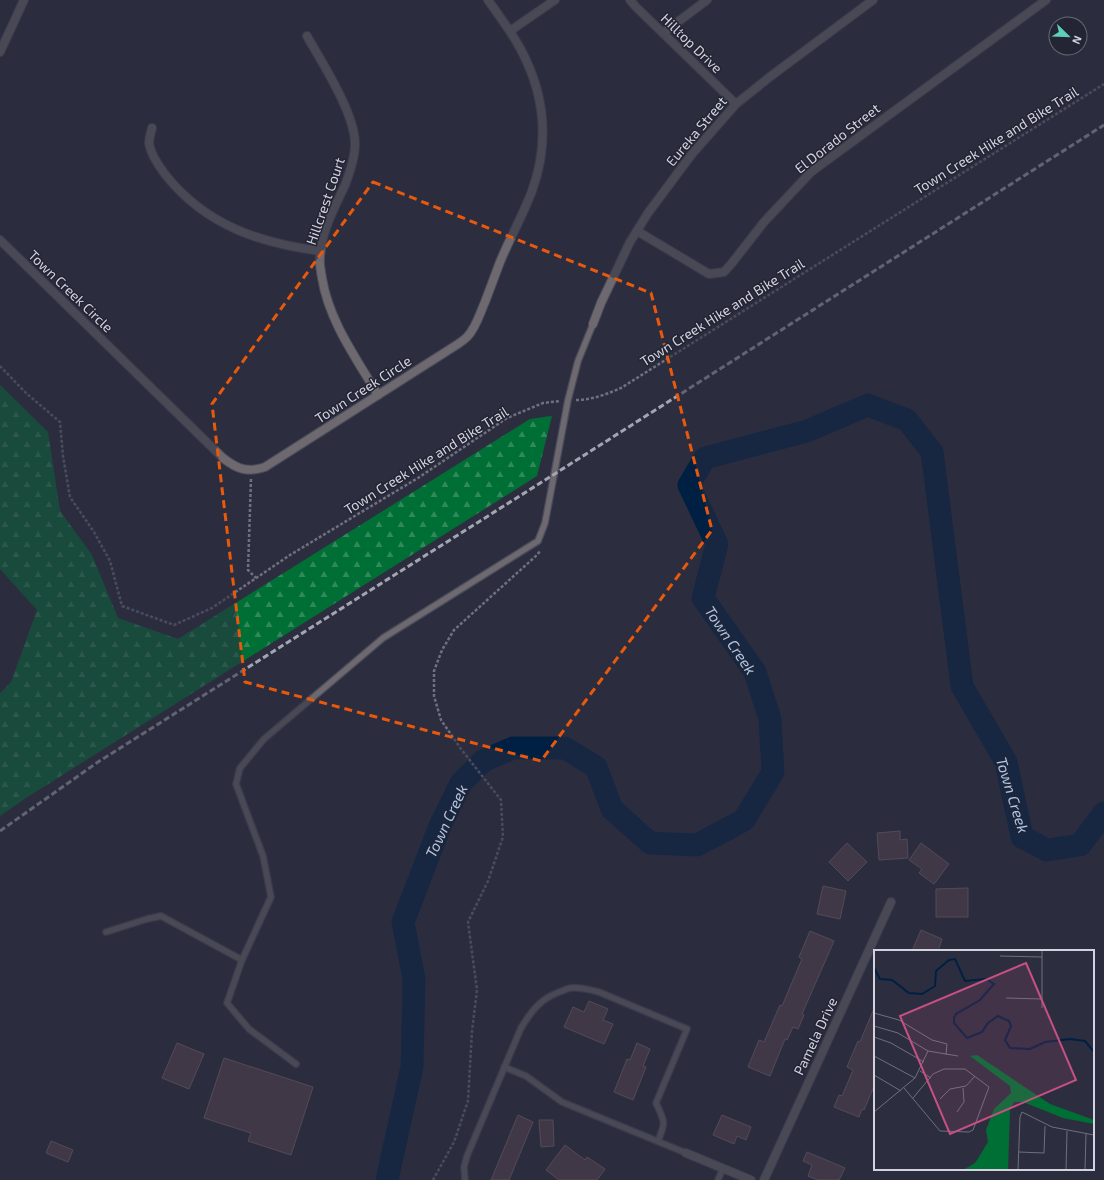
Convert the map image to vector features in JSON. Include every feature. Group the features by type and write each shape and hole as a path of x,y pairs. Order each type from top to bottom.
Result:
{"street":[{"path":"0,52 24,0"},
{"name":"Town Creek Circle","path":"0,240 223,458 240,469 251,470 264,467 458,344 472,331 506,248 532,192 543,148 544,127 542,107 529,66 510,31 488,0"},
{"path":"510,31 554,0"},
{"name":"Hilltop Drive","path":"630,0 736,104"},
{"path":"663,33 707,0"},
{"name":"Eureka Street","path":"593,324 601,303 630,242 648,213 692,154 736,104 873,0"},
{"name":"El Dorado Street","path":"637,231 709,274 724,272 732,264 764,222 811,172 1046,0"},
{"name":"Hillcrest Court","path":"307,36 340,95 353,129 355,143 353,159 348,177 325,231 320,252 323,285 326,300 339,329 378,395"},
{"path":"152,128 149,142 155,158 164,173 176,188 204,212 219,222 255,238 285,246 320,252"},
{"name":"Pamela Drive","path":"764,1180 891,902"},
{"path":"686,1153 751,1180"}],"lane":[{"path":"296,1064 249,1029 227,1003 242,960 271,897 263,856 236,784 240,768 264,739 383,638 538,541 545,523 568,400 578,361 593,324"},
{"path":"106,932 161,916 242,960"},
{"path":"465,1180 464,1167 467,1156 521,1028 542,1000 571,988 599,992 687,1029 656,1103 663,1118 664,1126 658,1141"},
{"path":"504,1067 526,1076 562,1102 686,1153"},
{"path":"718,1180 723,1168"}],"path":[{"name":"Town Creek Hike and Bike Trail","path":"0,366 26,393 60,422 70,497 94,532 110,561 122,606 174,626 212,608 290,555 418,478 507,418 543,402 584,400 609,394 621,388 1104,84"},
{"path":"251,470 248,570 256,578"},
{"path":"433,1180 454,1142 468,1101 472,1031 477,990 468,922 488,881 503,837 501,800 461,749 441,720 434,696 434,671 442,650 454,630 541,550"}],"highlighted area":[{"path":"373,182 651,293 712,530 541,761 245,682 212,404"}],"green space":[{"path":"0,385 48,432 60,511 92,555 118,618 178,639 530,419 552,416 537,476 26,798 0,816 0,693 11,682 37,610 0,569"}],"building":[{"path":"900,831 900,840 907,839 908,858 879,860 877,833"},
{"path":"847,843 867,862 848,881 829,862"},
{"path":"921,843 949,864 934,884 919,873 922,869 909,860"},
{"path":"823,886 846,891 840,919 817,914"},
{"path":"968,888 968,917 936,917 936,889"},
{"path":"921,930 942,939 938,950 912,950"},
{"path":"810,931 834,941 802,1014 804,1015 798,1029 793,1027 787,1040 785,1039 770,1076 748,1067 759,1040 764,1042 780,1005 782,1006 802,959 799,957"},
{"path":"589,1001 608,1009 603,1020 613,1024 604,1044 564,1027 573,1007 584,1012"},
{"path":"874,1008 874,1086 864,1110 862,1109 859,1117 834,1107 839,1095 842,1096 853,1070 847,1067 858,1041 860,1042"},
{"path":"177,1043 204,1054 189,1089 162,1078"},
{"path":"637,1043 650,1049 643,1066 646,1067 633,1100 614,1092 627,1059 630,1060"},
{"path":"224,1058 313,1087 291,1155 248,1141 251,1133 204,1118"},
{"path":"518,1115 533,1122 509,1180 491,1180"},
{"path":"722,1115 751,1127 746,1140 737,1136 734,1144 713,1135"},
{"path":"539,1120 553,1120 554,1146 541,1147"},
{"path":"51,1141 73,1150 68,1162 46,1153"},
{"path":"565,1145 585,1160 587,1157 605,1169 597,1180 559,1180 546,1170"},
{"path":"807,1152 845,1168 839,1180 818,1180 808,1176 812,1165 803,1161"}],"waterway":[{"name":"Town Creek","path":"387,1180 412,1067 414,979 403,922 440,826 461,783 483,761 513,748 565,748 596,767 612,809 650,843 697,845 744,820 773,772 770,719 755,672 703,598 717,544 689,485 705,458 807,431 868,405 907,420 932,452 962,686 1006,762 1022,837 1047,850 1080,845 1104,813"}],"railway":[{"path":"0,831 98,762 1104,125"}]}
